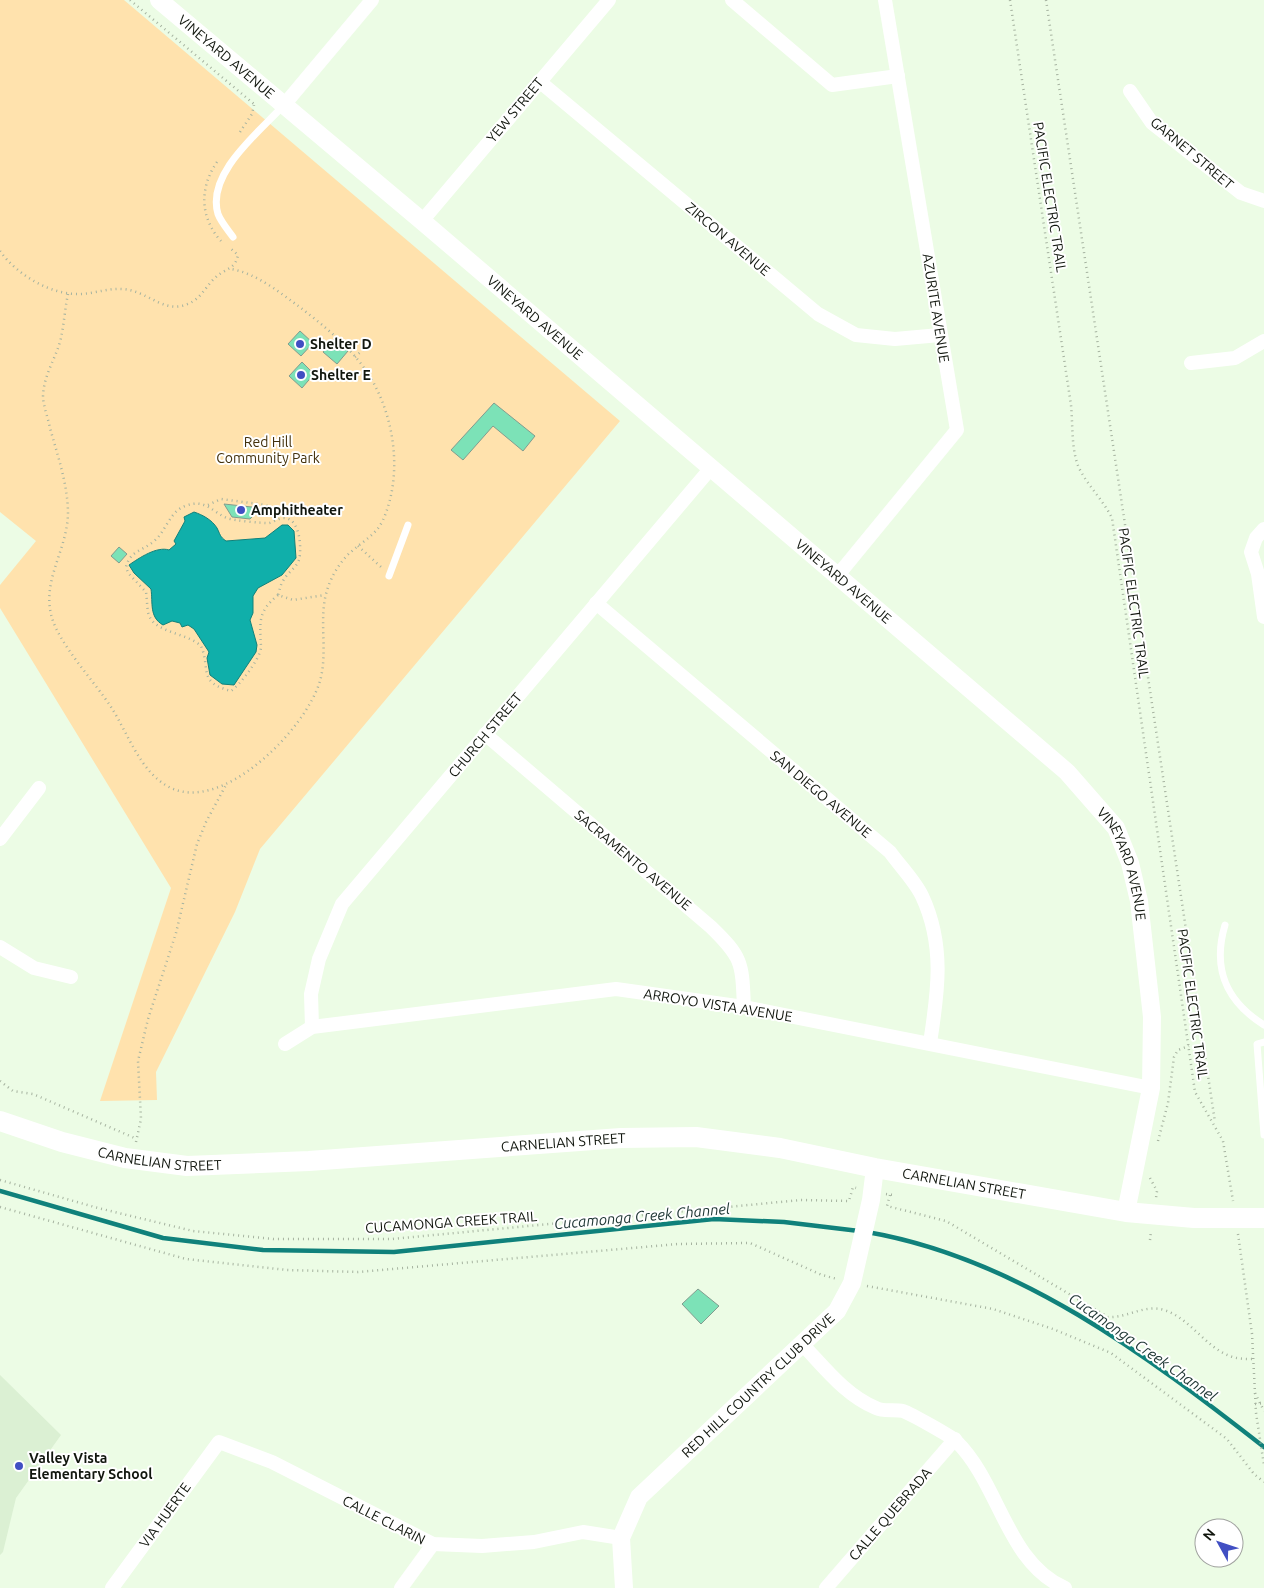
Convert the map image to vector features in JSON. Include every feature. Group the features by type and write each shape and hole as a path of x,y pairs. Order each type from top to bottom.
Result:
{"main road":[{"name":"CARNELIAN STREET","path":"0,1121 62,1142 134,1159 188,1166 234,1165 621,1138 696,1137 780,1148 875,1168 1126,1212"},
{"path":"1126,1212 1194,1218 1264,1218"}],"street":[{"name":"VINEYARD AVENUE","path":"159,0 422,221 1067,772 1116,828 1130,863 1139,901 1152,1017 1151,1088 1126,1212"},
{"path":"284,105 372,0"},
{"name":"YEW STREET","path":"422,221 609,0"},
{"path":"732,0 832,85 898,76"},
{"name":"AZURITE AVENUE","path":"838,575 957,430 885,0"},
{"name":"ZIRCON AVENUE","path":"539,81 818,314 856,335 895,339 940,335"},
{"name":"GARNET STREET","path":"1130,91 1152,123 1241,194 1264,201"},
{"path":"1191,363 1234,358 1264,342"},
{"name":"CHURCH STREET","path":"312,1027 311,994 319,959 342,904 710,468"},
{"path":"1264,529 1256,538 1251,552 1258,574 1264,617"},
{"name":"SAN DIEGO AVENUE","path":"596,603 890,852 922,895 936,943 939,990 930,1043"},
{"name":"SACRAMENTO AVENUE","path":"485,734 711,926 733,948 742,969 744,1007"},
{"path":"0,839 39,788"},
{"path":"0,947 34,968 71,977"},
{"name":"ARROYO VISTA AVENUE","path":"285,1044 312,1027 616,989 744,1007 1151,1088"},
{"name":"RED HILL COUNTRY CLUB DRIVE","path":"624,1588 621,1538 639,1497 837,1311 852,1283 871,1200 875,1168"},
{"path":"802,1344 850,1393 878,1409 902,1411 955,1439 985,1481 1016,1540 1034,1567 1062,1587"},
{"name":"CALLE QUEBRADA","path":"826,1588 955,1439"},
{"name":"CALLE CLARIN","path":"218,1442 272,1462 433,1544 482,1546 534,1542 583,1532 621,1538"},
{"name":"VIA HUERTE","path":"112,1588 218,1442"},
{"path":"400,1588 433,1544"}],"lane":[{"path":"233,237 218,215 215,194 224,171 284,105"},
{"path":"390,576 408,525"},
{"path":"1225,925 1219,946 1222,978 1238,1005 1264,1025"},
{"path":"1264,1042 1257,1044 1264,1135"}],"path":[{"path":"130,0 254,105"},
{"name":"PACIFIC ELECTRIC TRAIL","path":"1010,0 1071,405 1075,451 1078,466 1086,480 1105,504 1112,518 1136,696 1190,1046 1195,1092 1223,1141 1229,1170"},
{"name":"PACIFIC ELECTRIC TRAIL","path":"1046,0 1215,1124"},
{"path":"237,138 252,114 254,105 266,90"},
{"path":"222,156 207,180 203,203 207,219 215,234 238,253 237,264 232,269"},
{"path":"0,251 6,260 21,272 53,290 68,294 123,289 148,296 162,305 171,307 182,306 194,300 220,273 232,269 242,270 292,301 329,331 355,357 369,375 387,415 392,441 394,469 390,496 377,531 348,554 340,565 325,596 321,679 313,699 298,725 279,746 228,782 203,792 189,793 172,789 157,779 143,762 117,715 60,637 52,622 48,605 48,586 67,532 67,490 43,400 44,385 61,338 68,294"},
{"path":"355,357 372,342"},
{"path":"221,499 266,505 282,518 294,523 300,552 295,566 281,582 278,595 264,607 259,630 262,648 256,661 231,691 221,689 207,676 204,653 197,642 177,632 162,629 151,619 148,612 146,592 128,573 127,562 138,550 152,544 176,512 186,505 208,505 221,499"},
{"path":"208,505 228,518 271,523 282,518"},
{"path":"358,546 390,576"},
{"path":"278,595 293,600 325,596"},
{"path":"134,1159 140,1119 138,1061 148,1018 176,933 197,844 206,822 228,782"},
{"path":"1156,1149 1168,1104 1174,1057 1178,1050 1190,1046"},
{"path":"0,1081 14,1091 33,1094 137,1139"},
{"path":"1149,1177 1157,1191"},
{"name":"CUCAMONGA CREEK TRAIL","path":"0,1180 98,1208 192,1231 273,1239 392,1239 801,1200 849,1201"},
{"path":"890,1195 887,1206 946,1221 1108,1318 1118,1318 1149,1308 1163,1310 1178,1318 1224,1353 1236,1358 1253,1359"},
{"path":"0,1208 186,1259 278,1269 358,1272 668,1245 750,1242 822,1275 852,1283 993,1309 1053,1329 1111,1352 1227,1439 1254,1474 1264,1482"},
{"path":"1242,1260 1252,1334 1257,1425 1264,1465"},
{"path":"1254,1391 1262,1403 1264,1411"},
{"path":"1255,1404 1262,1403"}],"shaded area":[{"name":"Valley Vista Elementary School","path":"0,1375 61,1435 16,1498 3,1552 0,1555"}],"green space":[{"name":"Red Hill Community Park","path":"0,0 124,0 620,421 260,849 235,912 156,1072 157,1100 100,1101 171,888 0,608 0,585 36,541 0,512"}],"water":[{"path":"194,512 204,516 213,523 221,537 226,541 265,538 282,525 288,525 294,531 296,558 282,575 258,588 253,596 253,613 250,620 257,645 256,652 234,685 222,684 210,675 207,658 209,652 194,629 188,625 182,627 180,623 172,621 163,625 159,622 152,609 151,589 134,573 129,565 154,551 169,550 176,544 174,541 185,521 184,517"}],"building":[{"name":"Shelter D","path":"300,331 313,343 301,356 288,344"},
{"path":"334,339 348,351 337,364 323,352"},
{"name":"Shelter E","path":"302,362 314,374 302,388 289,376"},
{"path":"494,403 535,436 523,451 493,426 463,460 451,450"},
{"name":"Amphitheater","path":"224,504 261,508 250,519 232,517"},
{"path":"119,547 127,554 119,563 111,556"},
{"path":"698,1289 719,1306 701,1324 682,1304"}],"waterway":[{"name":"Cucamonga Creek Channel","path":"0,1191 163,1238 263,1250 394,1252 714,1219 784,1222 859,1231"},
{"name":"Cucamonga Creek Channel","path":"867,1232 923,1245 976,1264 1028,1287 1126,1345 1264,1447"}],"place":[{"name":"Shelter D","path":"300,344"},
{"name":"Shelter E","path":"301,375"},
{"name":"Amphitheater","path":"241,510"},
{"name":"Valley Vista Elementary School","path":"19,1466"}]}
